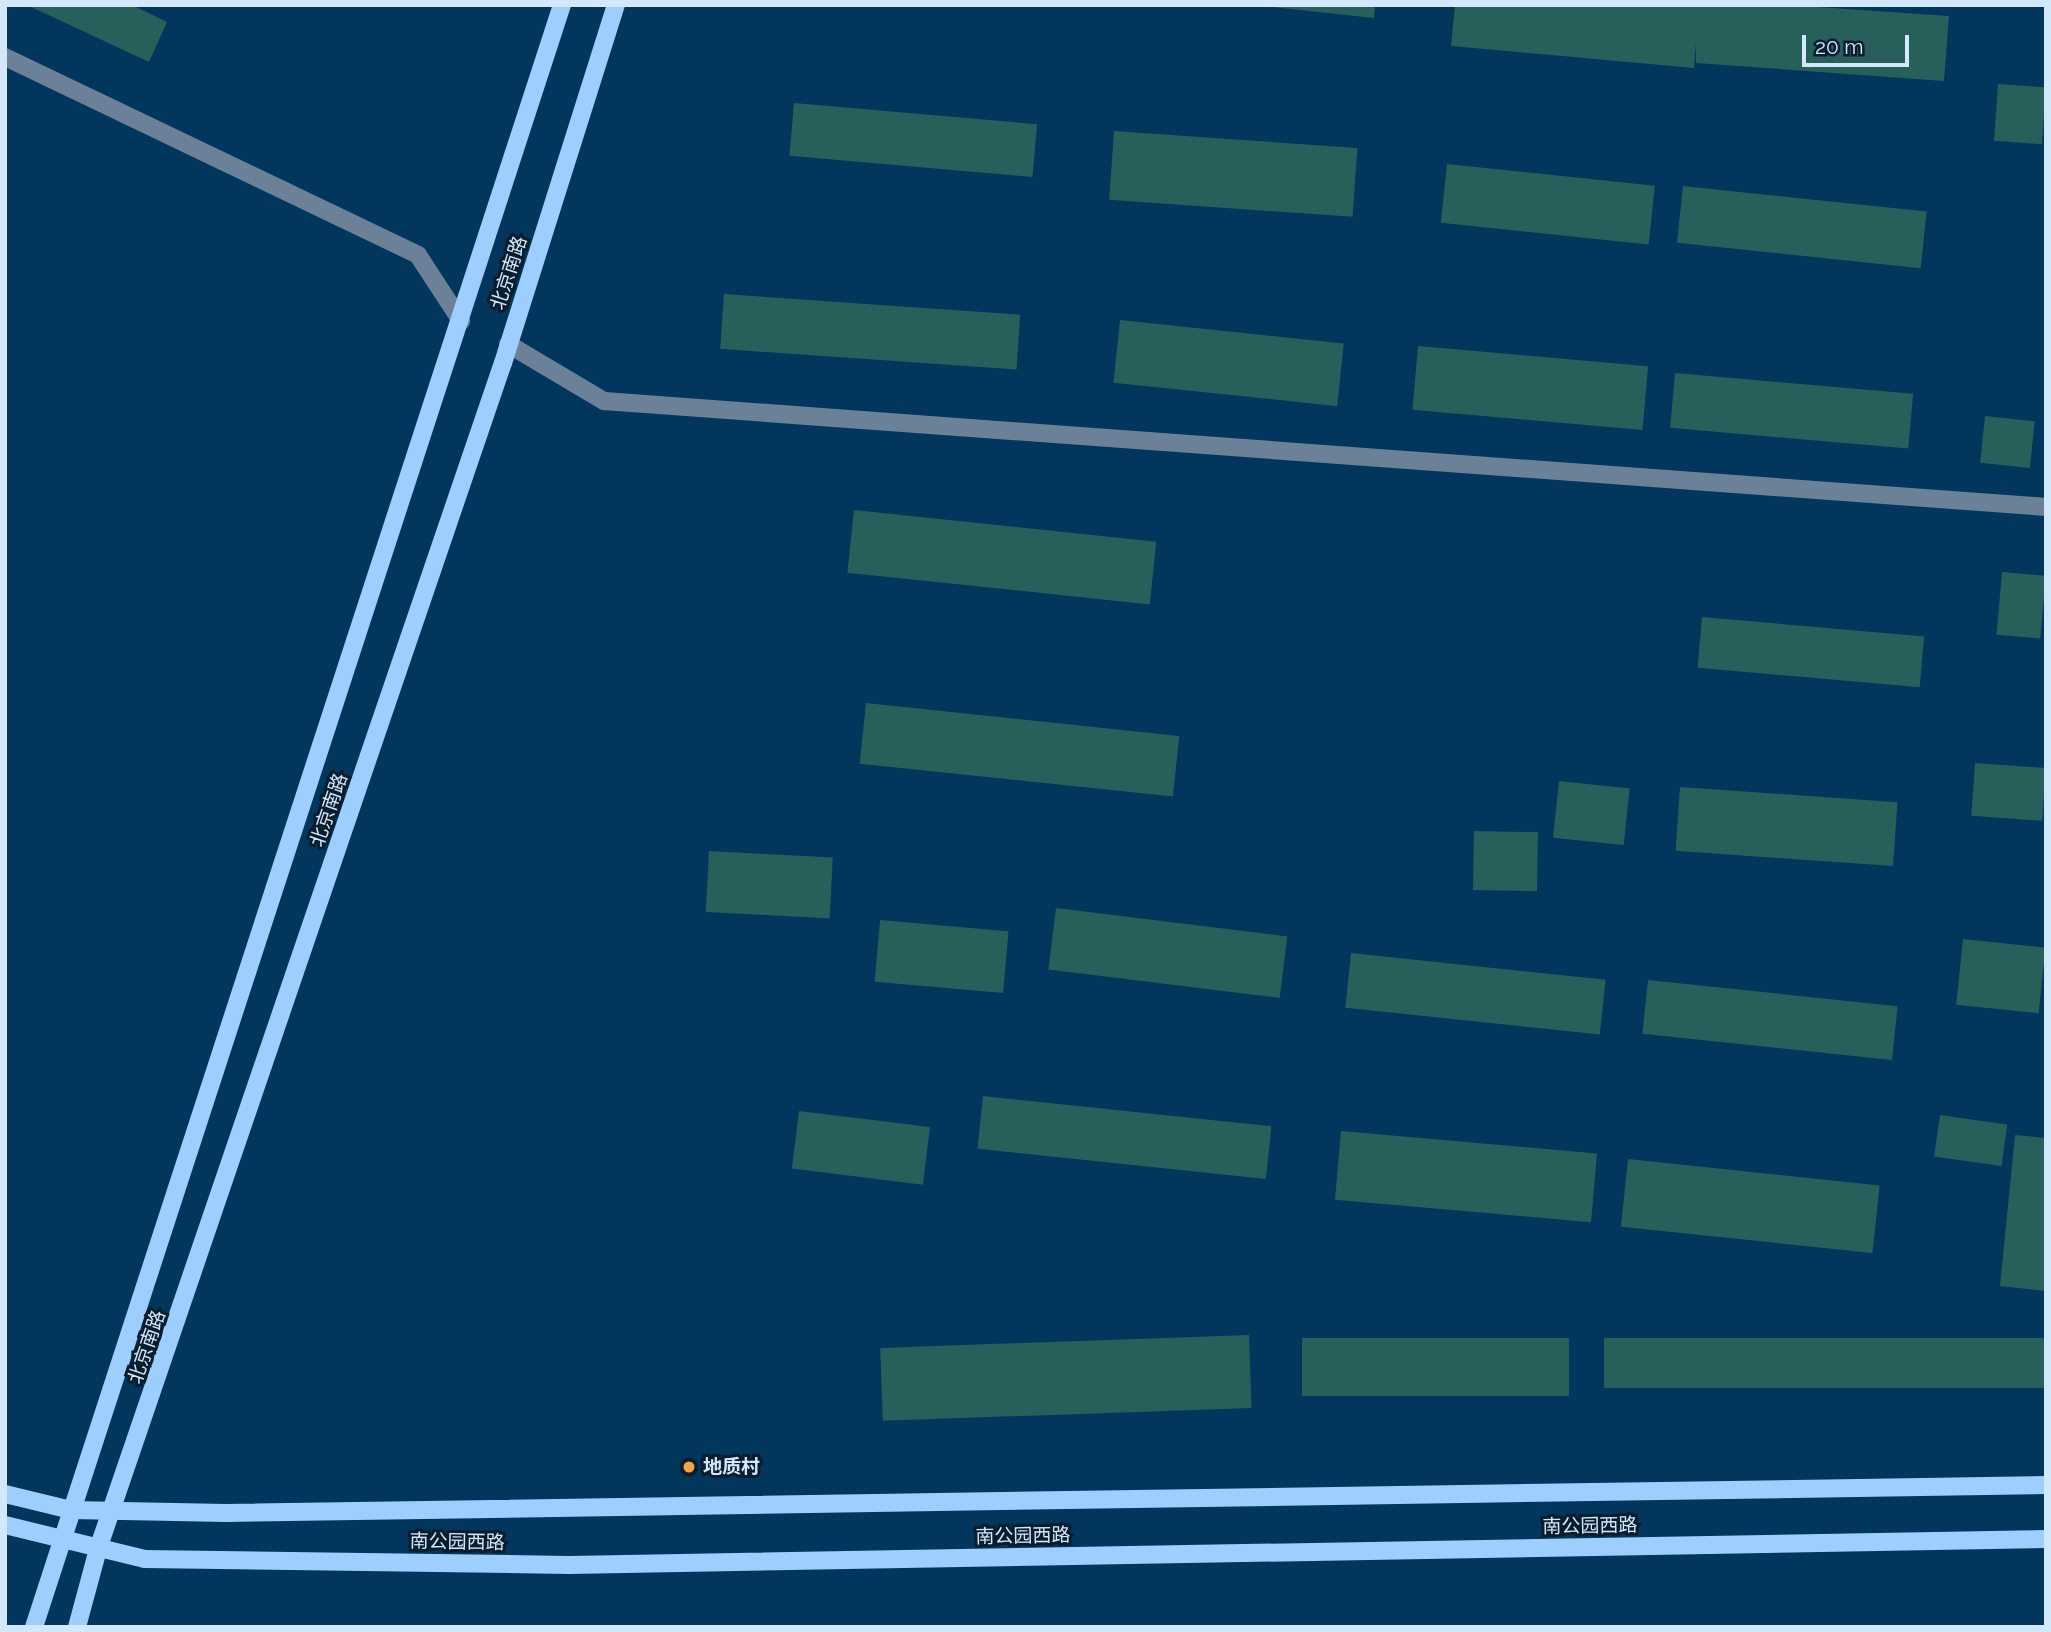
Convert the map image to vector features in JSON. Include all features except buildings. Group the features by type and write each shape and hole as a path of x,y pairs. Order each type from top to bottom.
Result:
{"main road":[{"name":"北京南路","path":"34,1627 60,1540 461,321 562,5"},
{"name":"北京南路","path":"77,1627 98,1549 508,344 616,5"},
{"name":"南公园西路","path":"5,1494 71,1510 111,1513 2046,1485"},
{"name":"南公园西路","path":"5,1525 144,1559 569,1565 2046,1539"}],"street":[{"path":"5,57 418,255 461,321"},
{"path":"508,344 604,401 2046,507"}],"place":[{"name":"地质村","path":"689,1467"}]}
